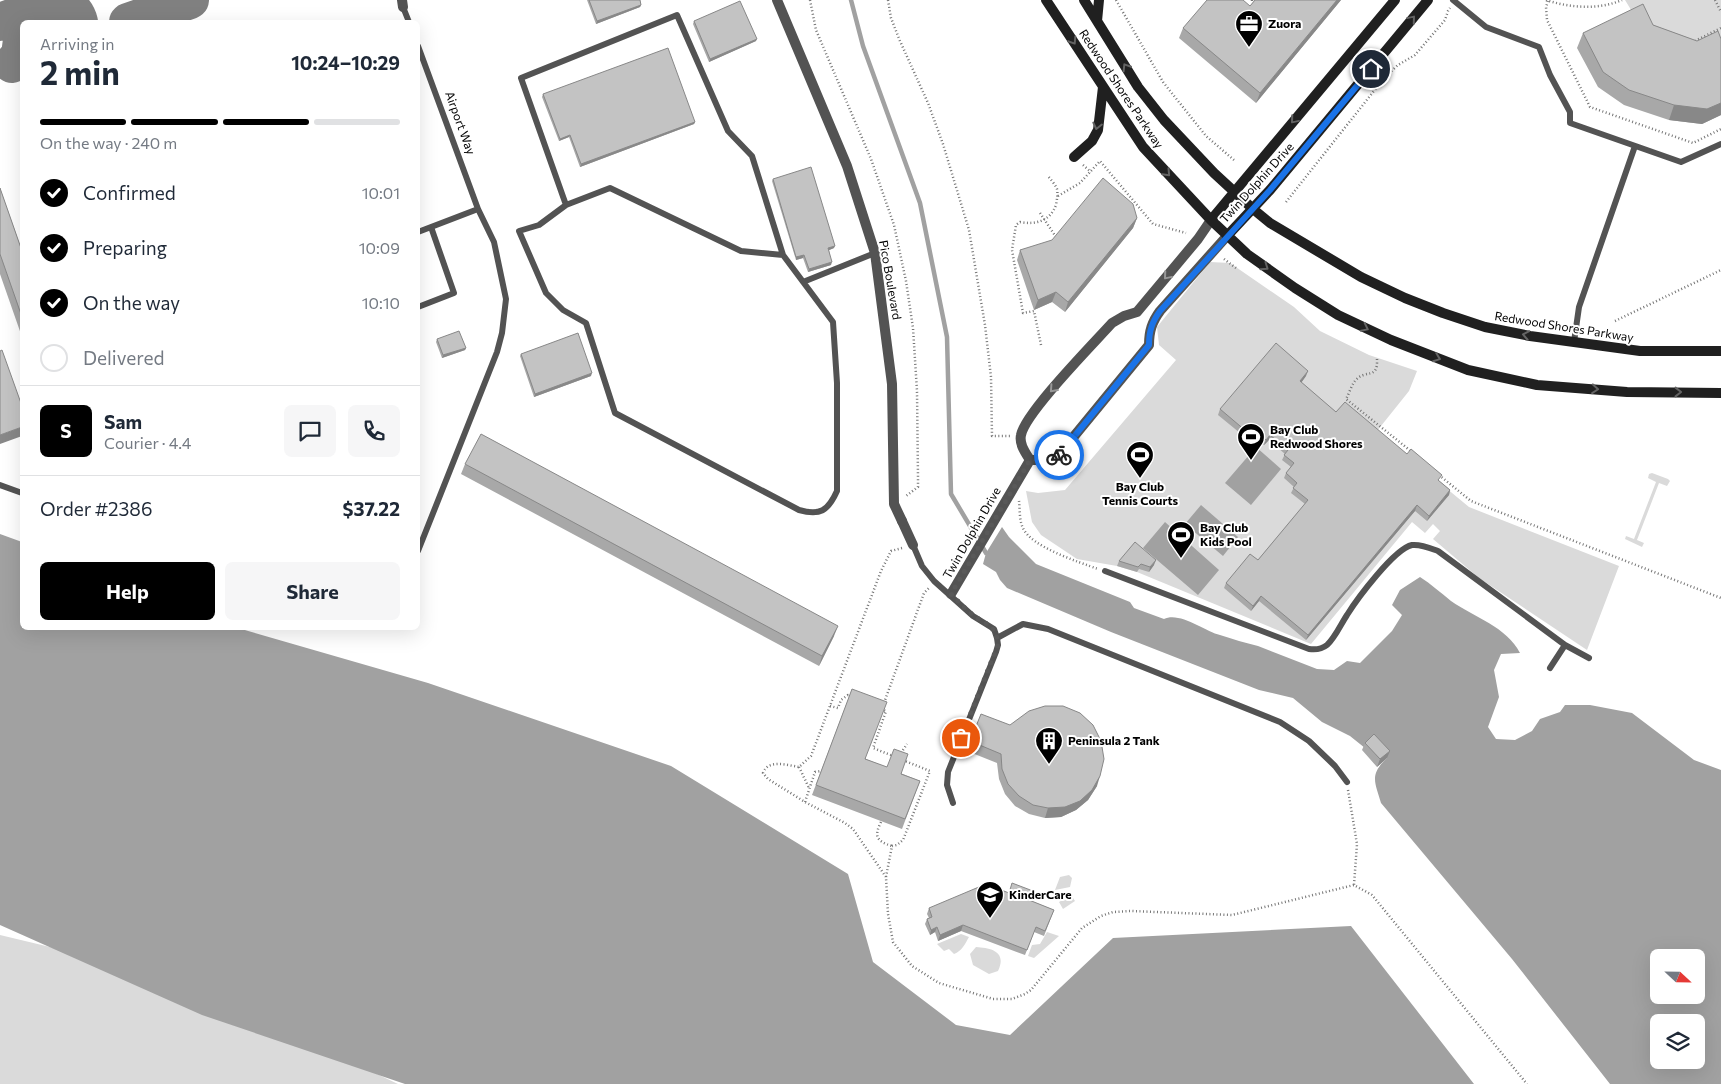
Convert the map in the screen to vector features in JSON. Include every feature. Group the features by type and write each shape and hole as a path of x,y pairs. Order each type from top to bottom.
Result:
{"main road":[{"name":"Redwood Shores Parkway","path":"1046,0 1142,147 1246,254 1338,315 1391,340 1468,370 1547,385 1627,392 1721,392"},
{"name":"Redwood Shores Parkway","path":"1084,0 1138,87 1164,120 1214,174 1270,223 1361,278 1405,298 1485,327 1530,336 1640,351 1721,351"},
{"path":"1097,21 1099,0"},
{"name":"Twin Dolphin Drive","path":"1211,220 1395,0"},
{"name":"Twin Dolphin Drive","path":"1227,236 1252,209 1428,0"},
{"path":"1074,157 1092,140 1098,130 1103,87"}],"street":[{"name":"Pico Boulevard","path":"777,0 847,166 875,253 892,384 894,504 913,545"},
{"name":"Twin Dolphin Drive","path":"1020,436 1023,427 1050,393 1112,323 1124,316 1137,312 1211,220"},
{"name":"Twin Dolphin Drive","path":"951,594 1030,460 1049,460 1057,457 1149,345 1149,332 1153,320 1227,236"},
{"path":"1020,436 1021,444 1030,460"}],"lane":[{"path":"1453,0 1486,27 1539,47 1550,74 1570,112 1570,122 1681,162 1721,144"},
{"path":"402,4 408,20"},
{"path":"566,204 521,78 677,15 728,131 752,156 783,254 833,322 837,383 837,491 832,503 821,512 810,513 799,510 614,413 586,323 563,310 546,293 518,231 539,225 566,204 610,188 741,252 783,254"},
{"name":"Airport Way","path":"420,51 478,209 494,242 506,299 502,333 497,352 420,546"},
{"path":"1574,342 1579,306 1635,146"},
{"path":"420,231 478,209"},
{"path":"420,306 454,293 431,227"},
{"path":"803,282 875,253"},
{"path":"0,485 20,492"},
{"path":"913,545 922,566 934,581 974,616 994,629 998,638 996,652 948,772 947,786 953,803"},
{"path":"1105,571 1309,649 1318,650 1328,644 1353,605 1396,554 1414,545 1424,546 1438,551 1565,645 1589,658"},
{"path":"998,638 1023,624 1048,629 1280,722 1309,741 1335,766 1347,782"},
{"path":"1550,668 1565,645"}],"path":[{"path":"888,0 891,18 928,103 943,144 969,230 985,325 990,377 992,436 1020,436"},
{"path":"1116,0 1163,82 1206,136 1234,160"},
{"path":"1622,0 1594,7 1547,0 1547,20 1590,108 1693,142 1721,128"},
{"path":"1715,0 1721,12"},
{"path":"1286,202 1385,77 1398,65 1415,55 1445,20 1448,11"},
{"path":"1691,42 1721,28"},
{"path":"1058,196 1080,183 1100,161 1153,224 1186,233"},
{"path":"1041,345 1034,310 1023,313 1012,250 1016,225 1020,222 1030,224 1044,220 1050,216 1055,207 1058,196 1056,188 1048,176"},
{"path":"1040,213 1057,240"},
{"path":"1224,259 1236,268"},
{"path":"1615,321 1721,270"},
{"path":"1378,359 1376,371 1362,375 1354,382 1346,400 1416,456"},
{"path":"1440,475 1471,501 1721,598"},
{"path":"1016,482 1022,526 1026,533 1034,541 1062,555 1105,571"},
{"path":"886,878 853,830 845,823 805,802 768,779 763,773 768,765 799,767 811,756 881,571 892,551 913,545"},
{"path":"882,709 924,593 934,581"},
{"path":"830,706 838,708 841,700 848,695 856,699"},
{"path":"873,706 886,711 873,748 930,771 903,840 897,845 892,846 883,843 877,837 876,831 881,822"},
{"path":"897,758 907,744"},
{"path":"799,767 809,789"},
{"path":"805,802 815,772 821,771"},
{"path":"1347,782 1357,844 1354,885"},
{"path":"892,846 886,878 888,914 893,942 912,966 939,983 993,999 1003,1000 1018,997 1031,990 1082,928 1101,916 1113,912 1232,915 1354,885 1372,895 1527,1084"}],"shaded area":[{"path":"1625,0 1721,0 1721,38 1689,53 1644,31"},
{"name":"Bay Club Redwood Shores","path":"1210,262 1230,263 1294,307 1320,331 1369,355 1417,371 1409,391 1377,431 1469,507 1619,566 1587,650 1479,578 1433,539 1440,531 1433,524 1425,533 1412,522 1311,644 1137,572 1117,566 1077,559 1041,535 1032,522 1026,491 1038,493 1065,490 1176,360 1159,345 1157,327"},
{"path":"1256,447 1281,469 1251,505 1225,483"},
{"path":"1652,473 1670,481 1667,486 1659,483 1637,540 1644,543 1642,547 1625,539 1626,536 1634,539 1656,482 1648,478 1649,474"},
{"path":"1201,505 1238,537 1223,556 1185,524"},
{"name":"Bay Club Kids Pool","path":"1165,522 1219,570 1198,595 1143,548"},
{"path":"1002,527 1009,537 1036,564 1130,602 1134,608 1164,619 1170,617 1184,619 1214,633 1258,646 1317,669 1334,670 1347,661 1360,663 1392,631 1402,615 1392,605 1400,590 1420,577 1460,607 1499,629 1520,653 1501,654 1494,670 1499,697 1488,727 1496,739 1515,740 1532,731 1540,719 1560,712 1565,705 1590,705 1632,713 1694,760 1721,770 1721,1084 1610,1084 1512,959 1381,803 1375,779 1378,769 1387,758 1365,748 1350,736 1322,722 1293,698 1259,690 1111,632 1007,588 996,572 983,564 986,553"},
{"path":"0,534 20,541 20,630 245,630 428,683 671,766 848,874 873,962 956,1025 1010,1035 1113,938 1351,926 1474,1084 405,1084 202,1015 0,925"},
{"path":"1069,875 1072,878 1070,887 1055,890 1060,877"},
{"path":"1071,895 1075,901 1063,909 1059,902"},
{"path":"1047,932 1059,936 1034,958 1028,956 1032,945 1040,944"},
{"path":"961,934 969,937 965,945 957,953 954,954 949,949 944,951 937,944"},
{"path":"0,935 171,976 398,1084 0,1084"},
{"path":"976,947 992,950 999,955 1001,959 998,971 989,974 973,965 970,954"}],"building":[{"path":"589,0 640,0 641,5 597,21"},
{"path":"1207,0 1243,0 1250,6 1255,0 1337,0 1260,93 1183,28"},
{"path":"740,1 757,39 710,59 694,21"},
{"path":"1643,4 1653,25 1697,41 1718,31 1721,39 1721,103 1707,109 1674,105 1629,90 1603,72 1583,33"},
{"path":"668,48 695,122 581,164 570,135 560,139 543,94"},
{"path":"811,167 835,246 828,248 832,262 809,269 804,255 796,257 773,179"},
{"path":"1103,178 1133,204 1137,218 1068,302 1056,292 1038,300 1020,250 1052,240"},
{"path":"0,188 20,245 20,311 0,254"},
{"path":"459,331 466,348 443,355 437,339"},
{"path":"578,333 592,373 535,394 521,354"},
{"name":"Bay Club Redwood Shores","path":"1276,343 1308,371 1300,381 1336,412 1345,402 1407,454 1411,449 1442,475 1438,480 1450,490 1429,516 1417,505 1308,635 1261,596 1253,606 1226,583 1250,554 1258,560 1308,500 1293,488 1297,483 1286,473 1294,463 1284,455 1288,450 1270,435 1266,440 1257,432 1253,437 1220,409"},
{"path":"2,350 20,400 20,428 0,435 0,351"},
{"path":"481,434 838,626 822,656 465,464"},
{"path":"1135,542 1156,560 1150,567 1141,564 1138,567 1119,561"},
{"path":"852,689 887,702 865,759 887,767 894,749 908,754 901,774 920,781 905,819 816,785"},
{"name":"Peninsula 2 Tank","path":"1045,706 1063,706 1080,713 1093,725 1101,741 1104,759 1100,776 1092,790 1080,801 1065,807 1048,808 1033,805 1019,796 1008,784 1002,769 1001,754 970,741 981,714 1010,725 1029,711"},
{"path":"1374,734 1390,751 1380,759 1365,743"},
{"name":"KinderCare","path":"1012,883 1033,891 1029,900 1054,910 1045,931 1036,927 1027,950 963,925 940,935 937,927 931,930 927,919 932,917 929,908 986,884 1009,893"}],"waterway":[{"path":"851,0 863,46 920,203 947,337 951,494 986,553"}],"taxiway":[{"path":"0,22 60,0"},
{"path":"134,20 190,0"},
{"path":"54,2 70,8 76,14 78,20"},
{"path":"12,64 20,55"}],"way so far":[{"path":"961,738 998,645 998,638 994,629 974,616 951,594 1030,460 1049,460 1059,455"}],"place":[{"name":"Zuora","path":"1249,48"},
{"name":"Bay Club Redwood Shores","path":"1251,461"},
{"name":"Bay Club Tennis Courts","path":"1140,479"},
{"name":"Bay Club Kids Pool","path":"1181,559"},
{"name":"Peninsula 2 Tank","path":"1049,765"},
{"name":"KinderCare","path":"990,919"}],"route":[{"path":"1059,455 1149,345 1149,332 1153,320 1160,311 1270,190 1371,69"}]}
